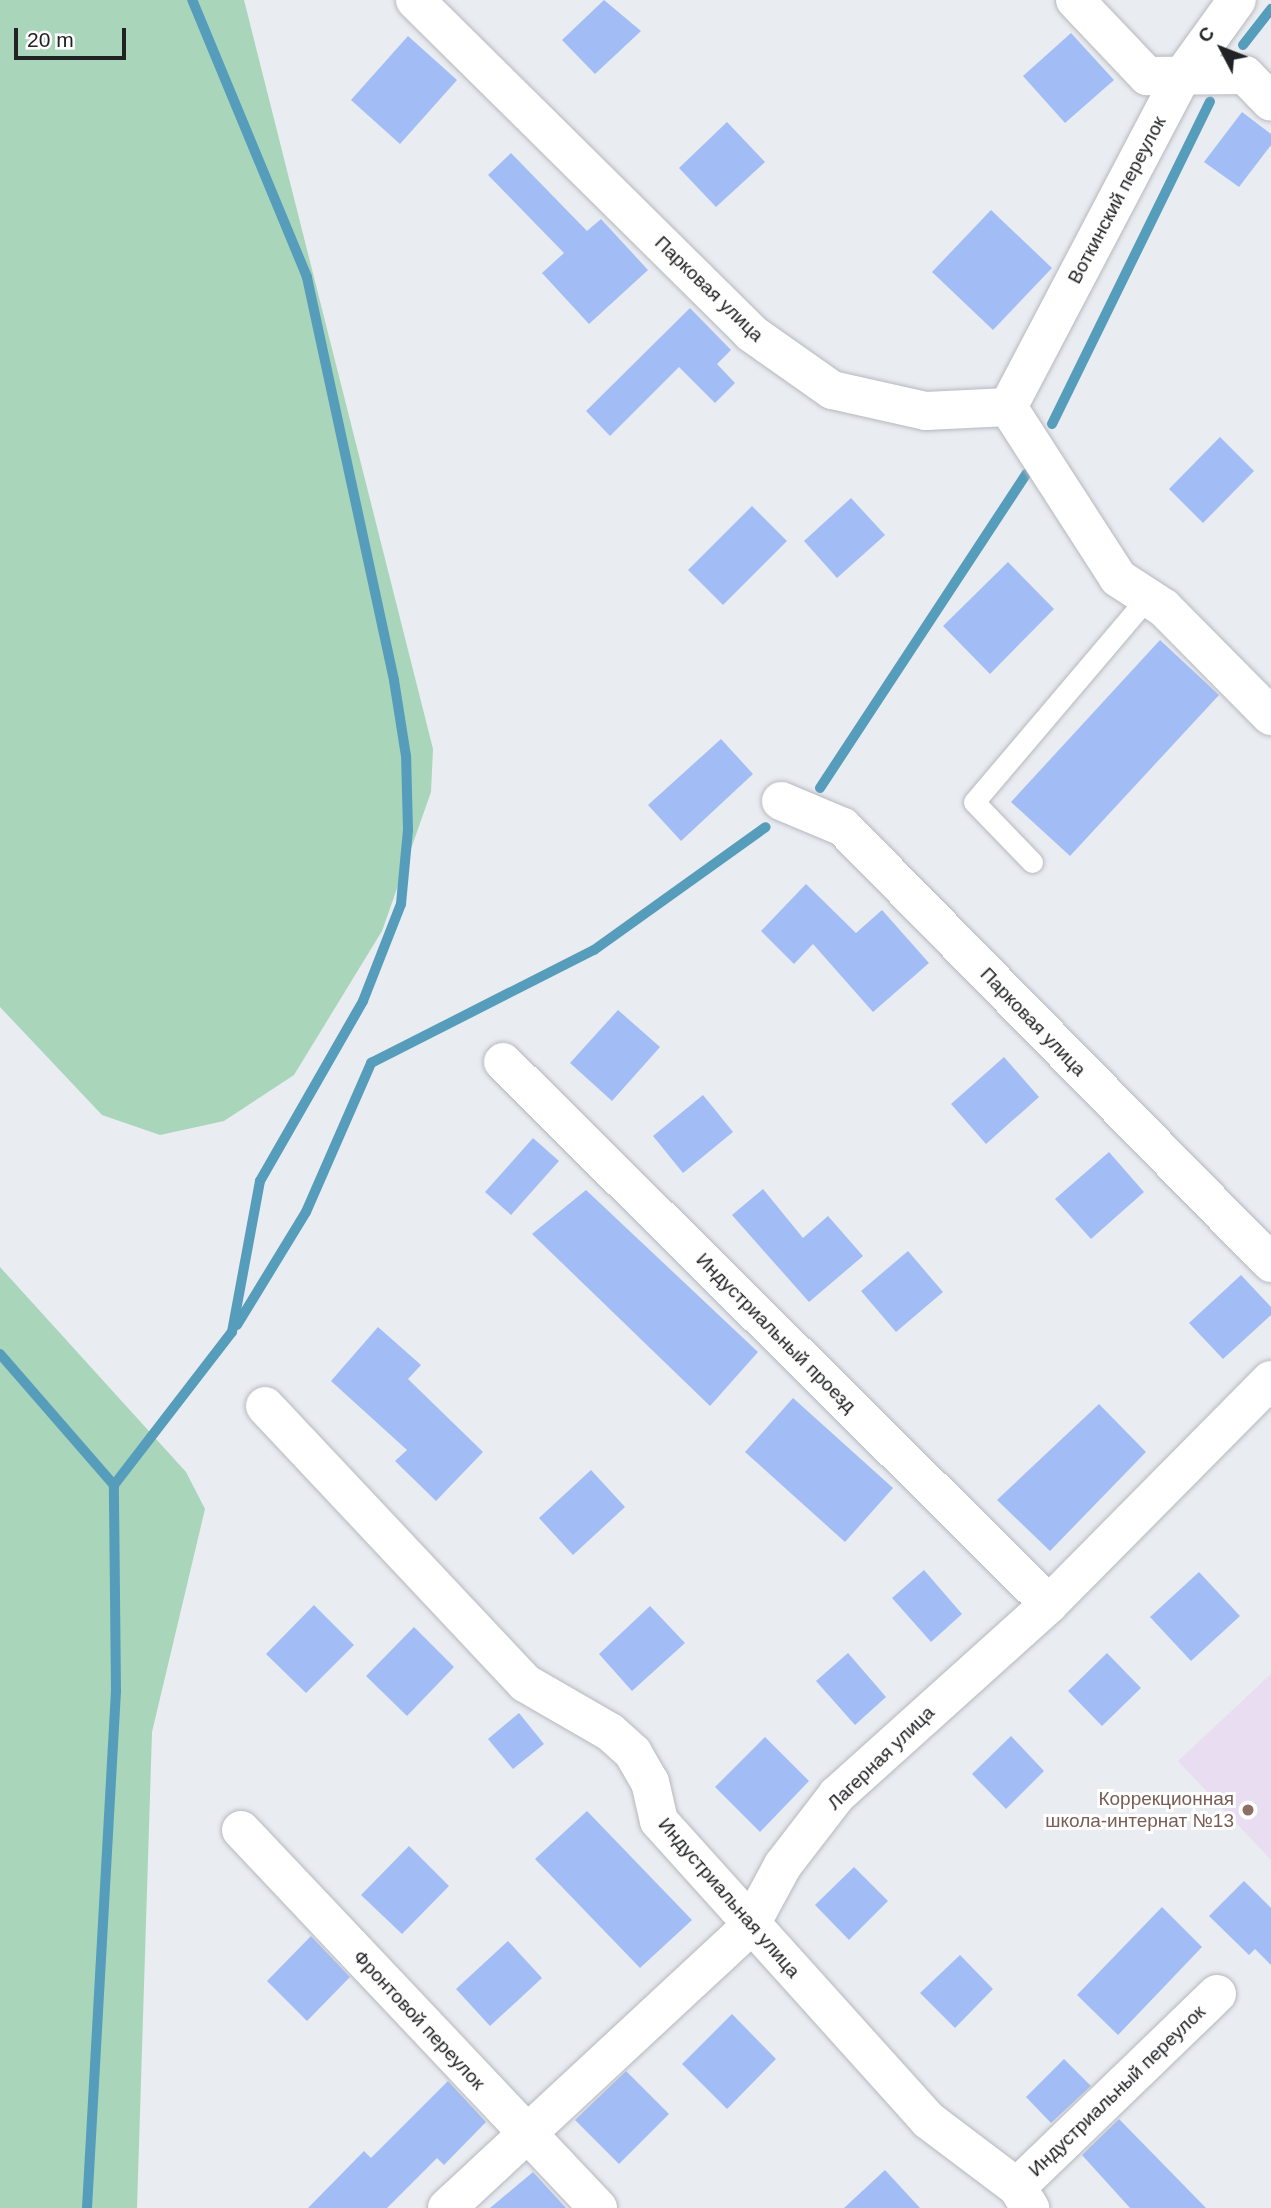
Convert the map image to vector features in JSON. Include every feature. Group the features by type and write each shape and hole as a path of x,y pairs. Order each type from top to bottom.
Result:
{"street":[{"name":"Парковая улица","path":"415,0 751,333 822,383 926,411 1008,407"},
{"path":"1075,0 1147,76 1180,79 1245,75 1271,102"},
{"name":"Воткинский переулок","path":"1008,407 1180,79 1237,0"},
{"path":"1008,407 1118,578 1148,597 1271,716"},
{"name":"Парковая улица","path":"781,802 843,827 1271,1263"},
{"name":"Индустриальный проезд","path":"503,1062 1049,1604"},
{"name":"Лагерная улица","path":"447,2208 750,1926 783,1865 837,1795 1049,1604 1271,1380"},
{"name":"Индустриальная улица","path":"265,1406 525,1683 610,1732 633,1753 650,1782 659,1821 750,1926 928,2120 1023,2198"},
{"name":"Фронтовой переулок","path":"241,1830 527,2136 598,2208"},
{"name":"Индустриальный переулок","path":"1023,2198 1217,1994"}],"lane":[{"path":"1032,862 974,802 1148,597"}],"shaded area":[{"name":"Коррекционная школа-интернат №13","path":"1271,1674 1271,1860 1178,1761"}],"green space":[{"path":"0,0 244,0 433,749 431,792 382,931 294,1075 224,1121 160,1135 102,1115 0,1007"},
{"path":"0,1267 186,1472 205,1509 152,1732 137,2208 0,2208"}],"building":[{"path":"604,0 641,31 595,74 562,40"},
{"path":"1071,33 1114,80 1065,123 1023,76"},
{"path":"408,36 457,80 400,144 351,100"},
{"path":"1242,112 1271,134 1271,145 1239,187 1204,162"},
{"path":"727,122 765,162 716,207 679,168"},
{"path":"511,153 587,231 601,219 648,270 589,324 542,273 564,253 488,175"},
{"path":"991,210 1052,268 993,330 932,272"},
{"path":"690,308 731,350 717,364 735,383 715,403 679,367 610,436 586,411"},
{"path":"1220,437 1254,471 1203,523 1169,489"},
{"path":"851,498 885,535 837,578 804,541"},
{"path":"752,506 787,541 723,605 688,570"},
{"path":"1008,562 1054,609 990,674 943,626"},
{"path":"1160,640 1219,695 1070,856 1011,802"},
{"path":"721,739 753,774 681,841 648,805"},
{"path":"806,884 856,933 882,910 929,963 873,1012 813,944 794,964 761,931"},
{"path":"618,1010 660,1047 612,1101 570,1063"},
{"path":"1004,1057 1039,1097 986,1144 951,1104"},
{"path":"703,1095 733,1132 683,1173 653,1136"},
{"path":"533,1138 559,1161 511,1215 485,1192"},
{"path":"1109,1152 1144,1192 1091,1239 1055,1199"},
{"path":"763,1189 803,1238 828,1216 863,1256 809,1302 732,1215"},
{"path":"586,1190 758,1352 710,1406 532,1234"},
{"path":"908,1251 943,1292 896,1332 861,1291"},
{"path":"1241,1275 1271,1307 1271,1315 1223,1359 1189,1323"},
{"path":"378,1327 421,1365 408,1379 483,1452 436,1501 395,1461 407,1450 331,1381"},
{"path":"793,1398 893,1488 845,1542 745,1452"},
{"path":"1099,1404 1146,1452 1050,1551 997,1500"},
{"path":"591,1470 625,1507 573,1555 539,1518"},
{"path":"924,1570 962,1614 931,1642 892,1598"},
{"path":"1199,1572 1240,1616 1191,1661 1150,1617"},
{"path":"314,1605 354,1645 306,1693 266,1654"},
{"path":"650,1606 685,1643 632,1691 599,1654"},
{"path":"414,1627 454,1667 407,1716 366,1676"},
{"path":"848,1653 886,1697 855,1725 816,1681"},
{"path":"1107,1653 1141,1688 1102,1726 1068,1691"},
{"path":"519,1713 544,1744 513,1769 488,1739"},
{"path":"1011,1736 1044,1771 1006,1809 972,1774"},
{"path":"765,1737 809,1781 760,1832 715,1787"},
{"path":"587,1811 692,1920 640,1968 535,1859"},
{"path":"409,1846 449,1886 402,1934 361,1895"},
{"path":"854,1867 888,1901 849,1940 815,1905"},
{"path":"1244,1881 1271,1908 1271,1965 1255,1949 1249,1955 1209,1916"},
{"path":"1162,1907 1202,1947 1118,2035 1077,1995"},
{"path":"311,1936 350,1977 307,2021 267,1981"},
{"path":"508,1941 542,1978 490,2026 456,1989"},
{"path":"960,1955 993,1989 955,2028 920,1993"},
{"path":"732,2014 776,2059 727,2109 682,2064"},
{"path":"1064,2059 1091,2086 1051,2123 1026,2097"},
{"path":"626,2071 669,2114 619,2164 575,2120"},
{"path":"448,2081 486,2122 444,2165 437,2158 387,2208 308,2208 364,2151 371,2158"},
{"path":"1119,2119 1206,2208 1130,2208 1082,2155"},
{"path":"885,2170 920,2208 844,2208"},
{"path":"533,2172 566,2208 490,2208"}],"waterway":[{"path":"87,2208 116,1691 114,1485 232,1332 260,1181 363,1001 401,904 408,830 406,756 394,680 307,277 192,0"},
{"path":"1243,45 1271,9"},
{"path":"1052,424 1210,102"},
{"path":"820,788 1026,474"},
{"path":"237,1325 306,1212 371,1063 594,950 766,827"},
{"path":"0,1354 114,1485"}],"place":[{"name":"Коррекционная школа-интернат №13","path":"1248,1810"}]}
